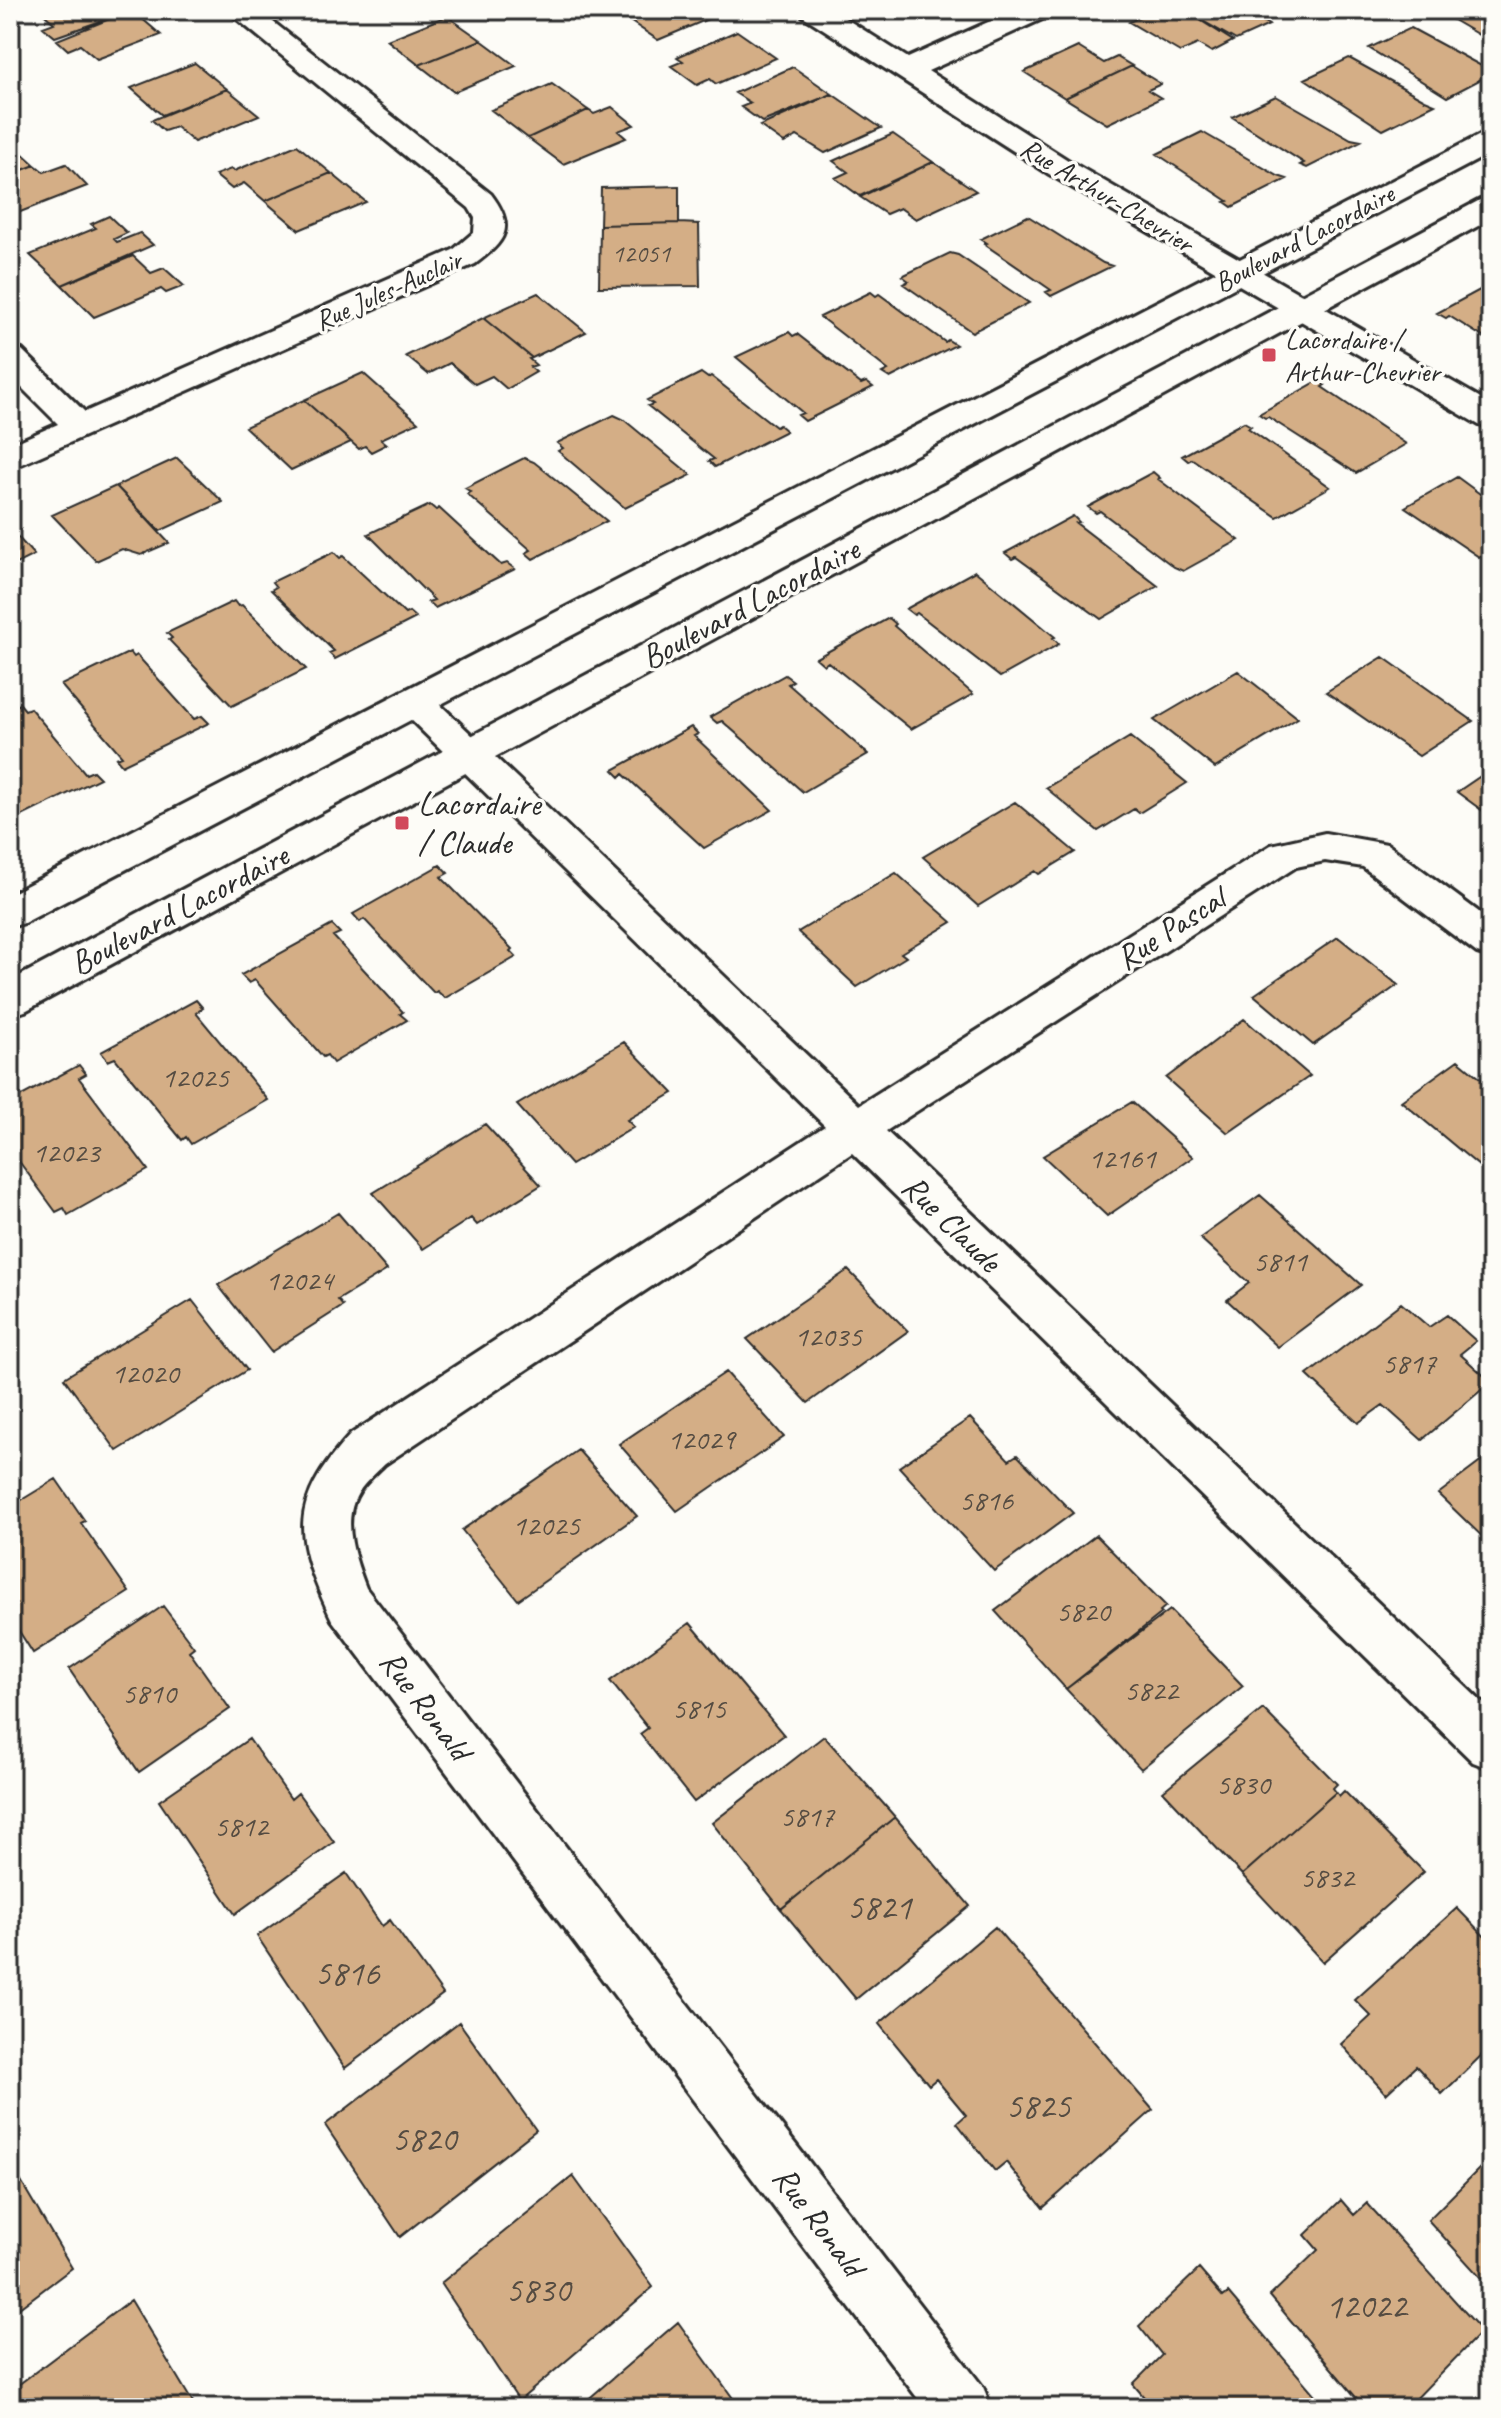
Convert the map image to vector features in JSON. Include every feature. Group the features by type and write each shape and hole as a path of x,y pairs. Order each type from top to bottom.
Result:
{"street":[{"name":"Rue Jules-Auclair","path":"10,458 464,257 482,245 491,230 491,213 480,201 240,10"},
{"name":"Rue Arthur-Chevrier","path":"813,10 1060,168 1491,418"},
{"path":"905,70 1039,10"},
{"name":"Boulevard Lacordaire","path":"10,912 1491,141"},
{"name":"Boulevard Lacordaire","path":"10,1000 1491,207"},
{"path":"10,357 81,427"},
{"name":"Rue Claude","path":"414,701 1491,1745"},
{"name":"Rue Pascal","path":"855,1129 1285,855 1325,847 1373,854 1491,942"},
{"name":"Rue Ronald","path":"855,1129 368,1449 340,1479 326,1517 332,1567 349,1604 962,2408"}],"building":[{"path":"39,10 132,10 55,37 43,27 54,23"},
{"path":"132,10 161,35 97,59 80,45 68,50 57,40"},
{"path":"633,10 706,10 715,16 658,40 621,15"},
{"path":"1154,10 1184,10 1233,41 1212,52 1198,44 1180,52 1129,22"},
{"path":"1184,10 1258,10 1263,13 1256,17 1269,25 1236,40"},
{"path":"1448,10 1491,10 1491,42 1441,13"},
{"path":"447,16 481,40 419,65 387,40"},
{"path":"1411,28 1487,69 1490,67 1491,74 1447,97 1369,48"},
{"path":"737,31 776,58 716,84 710,79 697,85 671,66 683,61 677,57"},
{"path":"481,40 516,66 454,92 419,65"},
{"path":"1078,47 1104,63 1117,57 1132,66 1065,98 1024,72"},
{"path":"1349,58 1435,104 1383,130 1305,79"},
{"path":"195,63 227,89 162,115 131,88"},
{"path":"1132,66 1161,84 1148,90 1161,98 1107,124 1065,98"},
{"path":"793,67 832,94 762,122 741,107 751,103 735,93"},
{"path":"552,84 588,110 528,138 491,110"},
{"path":"227,89 259,115 194,142 176,127 164,131 152,120"},
{"path":"832,94 881,128 825,153 797,136 784,143 760,126"},
{"path":"1276,96 1351,139 1361,141 1307,168 1300,165 1304,163 1232,117"},
{"path":"612,107 634,125 618,131 626,138 563,164 528,138 588,110 594,114"},
{"path":"1202,132 1287,179 1232,207 1225,202 1228,201 1157,154"},
{"path":"893,134 933,162 860,196 835,178 848,172 833,161"},
{"path":"10,142 35,165 10,175"},
{"path":"297,145 331,173 265,201 244,183 232,189 215,175 231,169 234,171"},
{"path":"933,162 976,191 916,219 900,208 886,214 860,197"},
{"path":"66,164 87,186 10,216 10,175 35,165 44,172"},
{"path":"331,173 366,202 299,230 265,201"},
{"path":"679,186 679,223 600,225 601,188"},
{"path":"109,216 127,233 114,239 117,242 140,233 153,245 62,285 30,255 96,228 91,224"},
{"path":"1028,216 1112,266 1051,296 1046,292 1051,290 981,239"},
{"path":"699,224 700,286 599,287 600,225"},
{"path":"950,253 958,255 1029,303 972,332 903,284 909,281 902,276"},
{"path":"133,256 151,273 164,268 184,286 166,293 161,289 94,317 62,285"},
{"path":"1491,284 1491,342 1449,316 1446,318 1437,313"},
{"path":"871,292 876,296 879,294 945,342 948,340 956,345 890,378 882,373 888,370 820,317"},
{"path":"538,293 586,332 532,358 483,318"},
{"path":"483,318 532,358 529,359 536,365 530,367 536,372 507,389 492,376 475,384 450,363 428,374 406,356"},
{"path":"789,332 793,336 797,334 861,384 866,382 873,387 805,421 798,415 803,413 736,357"},
{"path":"363,373 418,422 381,439 387,444 371,452 365,446 359,449 304,400"},
{"path":"701,373 708,378 711,376 776,427 779,425 786,431 715,467 709,461 714,459 648,406 653,404 647,400"},
{"path":"1318,381 1325,385 1322,387 1406,444 1356,473 1259,414"},
{"path":"304,400 351,442 291,470 245,427"},
{"path":"614,415 691,475 625,508 558,451 563,448 557,443"},
{"path":"1244,422 1330,487 1277,517 1192,459 1188,461 1182,456"},
{"path":"177,458 223,502 160,531 116,486"},
{"path":"524,458 534,462 607,521 533,559 526,553 531,550 467,494 471,492 465,488"},
{"path":"1153,472 1239,540 1183,571 1100,511 1096,513 1088,507"},
{"path":"1457,477 1491,502 1491,550 1479,557 1405,507"},
{"path":"116,486 169,543 141,555 122,549 96,561 52,515"},
{"path":"430,505 436,510 439,508 501,565 507,563 515,569 435,608 428,602 434,600 368,534"},
{"path":"1073,516 1079,522 1076,523 1158,586 1101,619 1016,557 1012,559 1005,553"},
{"path":"15,534 34,555 10,567 10,536"},
{"path":"334,552 340,558 343,556 405,614 409,612 416,618 335,659 329,653 334,651 271,590 276,587 272,582"},
{"path":"975,571 1055,637 1059,644 1000,677 917,613 914,615 906,609"},
{"path":"234,601 238,606 242,605 306,669 232,706 169,640 172,638 167,633"},
{"path":"889,618 896,624 894,626 973,694 911,729 828,662 824,665 816,658"},
{"path":"130,652 134,657 137,655 194,719 202,716 209,723 122,765 116,758 122,756 61,685"},
{"path":"1383,657 1473,721 1419,756 1326,692"},
{"path":"1238,671 1298,718 1215,768 1154,720"},
{"path":"785,675 793,681 788,684 868,754 803,792 722,721 717,723 710,717"},
{"path":"20,704 25,710 30,708 86,774 93,771 100,778 10,822 10,709"},
{"path":"691,727 698,734 694,736 772,810 704,848 623,774 620,777 613,770"},
{"path":"1130,737 1187,783 1139,813 1134,809 1098,831 1046,788"},
{"path":"1491,769 1491,817 1457,792"},
{"path":"1015,802 1075,852 1039,874 1035,871 978,906 923,857"},
{"path":"440,865 448,873 441,877 512,949 510,951 516,957 445,998 437,991 434,993 364,919 360,922 353,914"},
{"path":"896,873 952,922 901,953 906,957 857,987 798,932"},
{"path":"332,925 340,933 333,936 407,1020 333,1063 327,1055 323,1057 255,980 249,983 241,975"},
{"path":"1338,937 1398,985 1313,1045 1254,995"},
{"path":"196,1000 203,1008 196,1013 268,1100 191,1144 186,1137 182,1140 115,1058 108,1061 101,1052"},
{"path":"1244,1019 1310,1076 1228,1133 1166,1078"},
{"path":"624,1042 673,1093 627,1120 634,1127 571,1165 517,1105"},
{"path":"1458,1060 1491,1087 1491,1176 1401,1101"},
{"path":"79,1065 86,1074 79,1078 148,1170 68,1215 64,1208 56,1212 10,1149 10,1102"},
{"path":"1132,1102 1193,1157 1107,1216 1043,1156"},
{"path":"485,1124 541,1185 477,1225 471,1218 423,1249 373,1193"},
{"path":"1260,1195 1361,1285 1278,1347 1227,1300 1249,1283 1200,1238"},
{"path":"338,1213 387,1270 338,1300 343,1306 271,1352 218,1285"},
{"path":"848,1270 908,1331 808,1403 747,1339"},
{"path":"192,1300 247,1370 117,1451 64,1378"},
{"path":"1401,1303 1429,1327 1447,1315 1476,1341 1460,1354 1491,1382 1422,1440 1383,1405 1358,1423 1307,1375"},
{"path":"726,1372 784,1437 677,1511 619,1444"},
{"path":"970,1418 1009,1460 1017,1455 1073,1513 994,1571 899,1467"},
{"path":"578,1450 637,1516 518,1600 462,1530"},
{"path":"1491,1454 1491,1545 1438,1494"},
{"path":"56,1479 85,1521 81,1523 129,1592 33,1653 10,1617 10,1507"},
{"path":"1096,1535 1166,1606 1160,1611 1162,1613 1066,1689 995,1611"},
{"path":"163,1606 194,1647 189,1651 230,1709 139,1772 69,1669"},
{"path":"1170,1610 1243,1686 1141,1769 1066,1689"},
{"path":"690,1623 784,1735 694,1802 640,1734 648,1728 610,1681"},
{"path":"1263,1709 1337,1784 1333,1788 1336,1792 1242,1875 1163,1791"},
{"path":"824,1736 895,1817 781,1909 712,1823"},
{"path":"249,1739 291,1799 298,1793 334,1842 235,1914 159,1801"},
{"path":"1344,1791 1424,1872 1323,1962 1242,1875 1336,1792 1339,1796"},
{"path":"895,1817 970,1906 856,1999 781,1909"},
{"path":"346,1873 382,1926 390,1920 443,1994 345,2068 257,1936"},
{"path":"1457,1908 1491,1943 1491,2046 1442,2094 1416,2066 1386,2094 1341,2044 1371,2016 1355,2000"},
{"path":"995,1927 1153,2110 1043,2208 1006,2162 995,2171 957,2123 966,2115 936,2079 929,2085 879,2024"},
{"path":"459,2022 536,2130 400,2237 325,2125"},
{"path":"1491,2157 1491,2289 1428,2220"},
{"path":"10,2163 72,2268 10,2315"},
{"path":"573,2176 653,2287 519,2401 441,2283"},
{"path":"1341,2200 1354,2215 1367,2203 1482,2331 1407,2408 1365,2408 1270,2296 1318,2250 1305,2235"},
{"path":"1199,2269 1223,2297 1228,2293 1326,2408 1153,2408 1133,2384 1162,2355 1139,2326"},
{"path":"131,2300 196,2408 10,2408 10,2391"},
{"path":"678,2322 740,2408 578,2408"}],"place":[{"name":"Lacordaire / Arthur-Chevrier","path":"1269,355"},
{"name":"Lacordaire / Claude","path":"402,823"}]}
